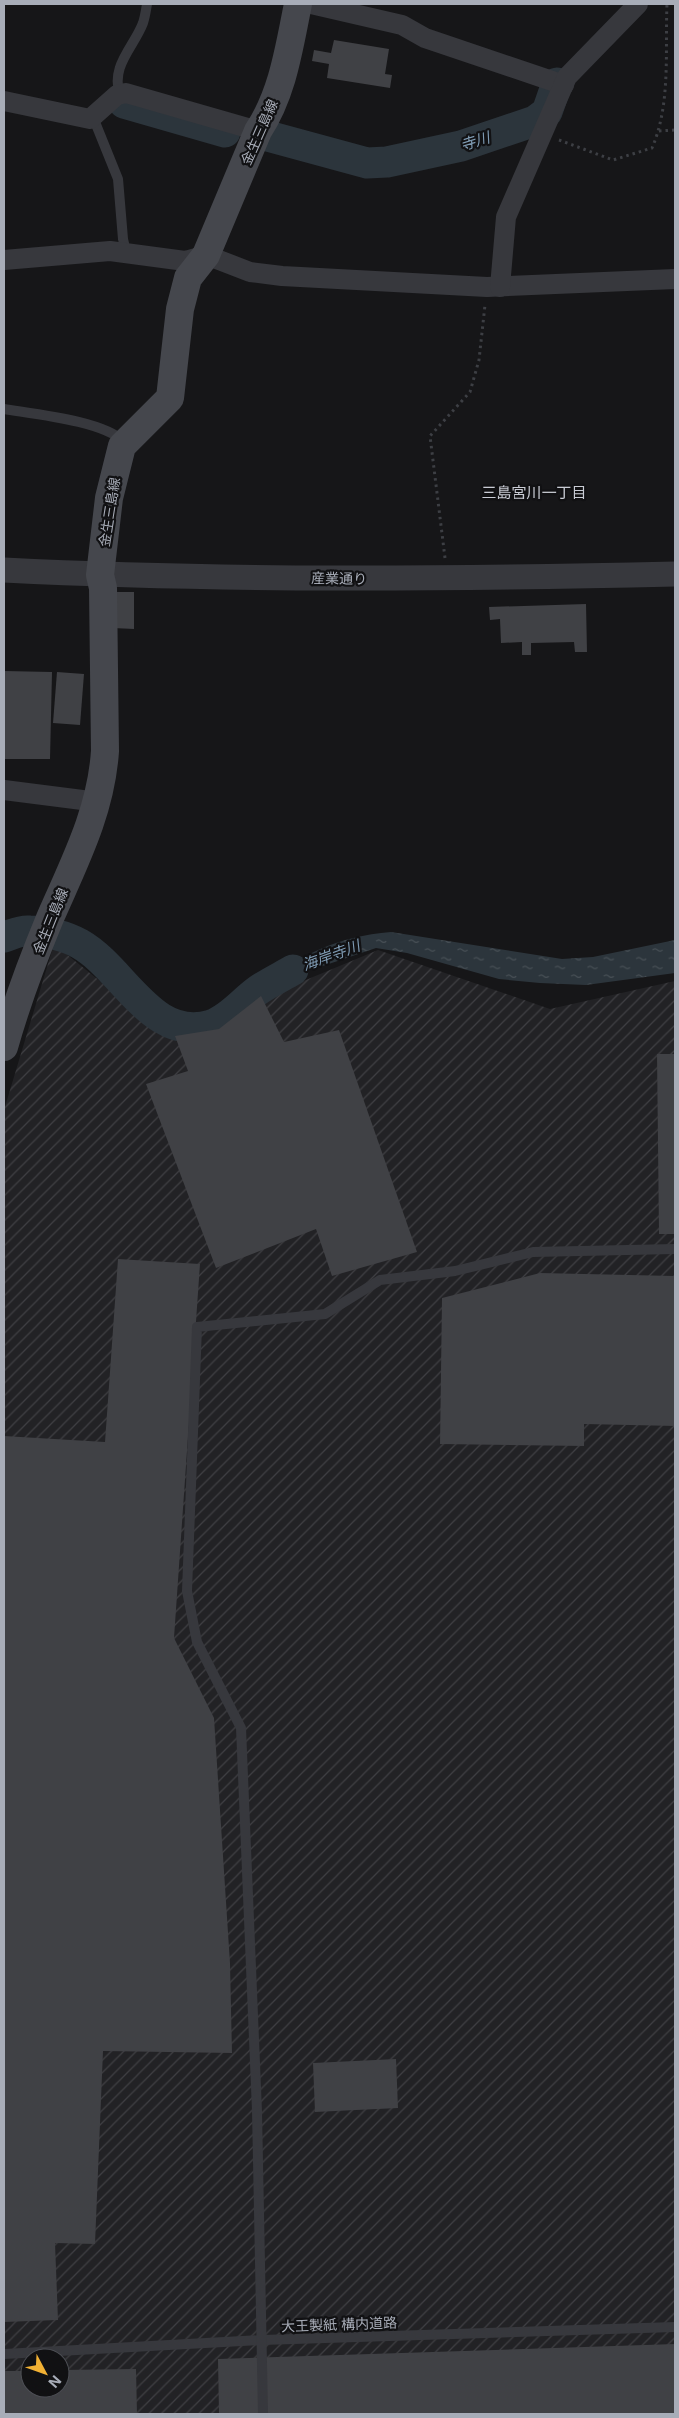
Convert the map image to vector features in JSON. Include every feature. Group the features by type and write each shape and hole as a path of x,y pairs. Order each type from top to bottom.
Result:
{"main road":[{"name":"金生三島線","path":"4,1047 40,944 85,840 98,802 105,752 103,588 100,575 109,498 122,446 170,398 180,309 188,278 206,255 258,131 267,117 282,78 298,4"}],"street":[{"path":"311,4 402,25 425,38 556,82 567,77 638,4"},
{"path":"494,287 506,217 543,134 556,82"},
{"path":"4,101 90,119 120,95 126,93 258,131"},
{"path":"4,260 110,250 186,261 206,255 250,272 282,276 494,287 675,279"},
{"name":"産業通り","path":"4,570 100,575 447,579 675,574"},
{"path":"4,790 98,802"}],"lane":[{"path":"120,95 117,80 123,56 143,23 147,4"},
{"path":"93,117 118,179 123,239 126,252"},
{"path":"4,409 97,428 117,436 125,443"},
{"path":"263,2414 257,2111 241,1728 197,1642 187,1591 197,1327 325,1314 380,1280 454,1271 533,1252 675,1249"},
{"name":"大王製紙 構内道路","path":"4,2354 262,2340 675,2327"}],"path":[{"path":"543,134 613,160 652,148 659,131 666,64 667,4"},
{"path":"659,131 675,130"},
{"path":"447,579 430,436 470,392 479,360 494,287"}],"shaded area":[{"path":"54,944 169,1037 378,950 550,1009 675,981 675,2414 4,2414 4,1110"}],"water":[{"path":"391,932 562,959 593,957 675,940 675,973 586,985 540,983 499,979 407,953 376,948 305,972 266,1000 257,991 256,988 287,966 319,949 353,938"}],"building":[{"path":"334,40 389,49 385,74 392,75 390,88 327,78 329,64 312,61 314,50 331,53"},
{"path":"113,592 134,592 134,629 113,628"},
{"path":"586,604 587,652 575,652 574,642 531,643 531,655 522,655 522,642 501,643 500,619 490,620 489,607"},
{"path":"4,671 52,672 50,759 4,759"},
{"path":"57,672 84,674 80,725 53,723"},
{"path":"261,996 284,1042 339,1030 417,1252 332,1276 316,1229 216,1268 146,1084 188,1071 175,1036 219,1029"},
{"path":"657,1054 675,1054 675,1234 659,1234"},
{"path":"118,1259 200,1264 174,1638 214,1718 230,1963 232,2053 103,2051 95,2244 55,2243 58,2320 4,2322 4,1436 105,1442"},
{"path":"540,1273 675,1276 675,1426 584,1424 584,1446 440,1444 442,1298"},
{"path":"396,2059 398,2108 315,2112 313,2063"},
{"path":"675,2344 675,2414 219,2414 218,2359"},
{"path":"136,2369 137,2414 4,2414 4,2371 20,2371 20,2398 70,2398 70,2370"}],"waterway":[{"name":"寺川","path":"264,135 367,163 387,162 461,146 535,121 547,112 557,83"},
{"name":"寺川","path":"124,103 225,132"},
{"name":"海岸寺川","path":"4,937 23,931 35,931 56,934 74,941 96,955 155,1014 172,1023 190,1028 218,1022 230,1015 257,991 293,970"}],"district":[{"name":"三島宮川一丁目","path":"534,492"}]}
